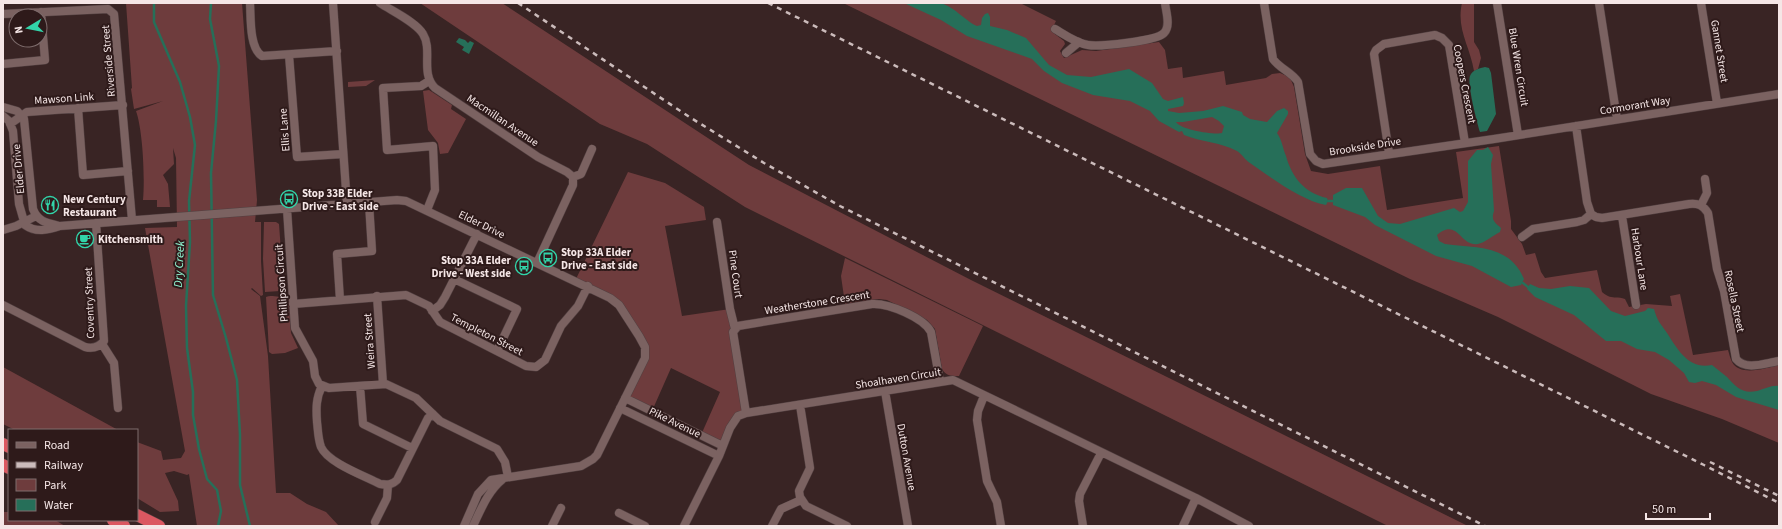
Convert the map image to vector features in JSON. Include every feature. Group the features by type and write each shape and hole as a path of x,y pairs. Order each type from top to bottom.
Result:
{"highway":[{"path":"138,516 159,526"},
{"path":"115,521 124,526"}],"street":[{"path":"250,3 253,44 257,52 265,56 337,51"},
{"path":"333,3 347,205"},
{"path":"380,3 414,25 424,35 429,81 421,86 383,88 387,150 433,146 435,190 426,210"},
{"path":"1054,29 1079,42 1099,46 1159,37 1167,28 1165,3"},
{"name":"Brookside Drive","path":"1264,3 1273,59 1278,66 1293,75 1299,86 1309,148 1312,158 1318,162 1326,164 1389,153 1494,139"},
{"name":"Blue Wren Circuit","path":"1497,3 1518,135"},
{"path":"1599,3 1617,119"},
{"name":"Gannet Street","path":"1701,3 1717,103"},
{"name":"Riverside Street","path":"48,11 80,7 108,9 114,14 132,220"},
{"name":"Coopers Crescent","path":"1389,153 1374,54 1379,46 1384,44 1435,35 1442,38 1449,45 1465,143"},
{"path":"1066,53 1079,42"},
{"path":"3,64 45,60 44,48"},
{"name":"Ellis Lane","path":"289,55 297,157 343,154"},
{"name":"Macmillan Avenue","path":"429,81 435,88 538,157 568,172 573,177"},
{"name":"Cormorant Way","path":"1494,139 1779,94"},
{"name":"Mawson Link","path":"10,124 27,112 123,105"},
{"path":"3,107 13,109 21,115"},
{"path":"78,108 83,175 128,171"},
{"name":"Elder Drive","path":"21,115 26,125 33,209 36,216 43,222 60,226"},
{"path":"3,116 10,124"},
{"name":"Elder Drive","path":"10,124 13,134 19,204 24,222 34,230 50,229 60,226 132,220 347,205 397,200 406,201 588,286 610,298 619,305 645,347 645,358 597,454 581,466 491,480 478,494 464,526"},
{"path":"1576,126 1587,202 1593,216 1599,218 1622,216 1689,204 1701,205 1707,193 1705,179"},
{"path":"537,263 573,185 573,177 581,174 592,149"},
{"path":"340,300 337,254 372,252 369,203"},
{"name":"Rosella Street","path":"1701,205 1708,213 1717,269 1724,291 1736,359 1748,366 1779,361"},
{"name":"Phillipson Circuit","path":"286,209 296,331 313,361 316,380 322,386"},
{"path":"1522,237 1533,229 1577,222 1584,220 1591,214"},
{"path":"3,230 36,216"},
{"name":"Harbour Lane","path":"1622,216 1636,304"},
{"name":"Pine Court","path":"717,222 730,309 735,328"},
{"name":"Coventry Street","path":"3,305 85,347 95,347 102,344 104,341 96,223"},
{"path":"432,311 440,305 445,297 477,234"},
{"path":"454,278 517,309 497,351"},
{"name":"Templeton Street","path":"294,304 377,296 406,295 426,304 440,322 526,366 536,367 541,365 545,360 561,326 580,303 588,286"},
{"name":"Weira Street","path":"377,296 383,384"},
{"name":"Weatherstone Crescent","path":"735,328 744,325 881,303 928,325 932,332 940,382"},
{"path":"684,526 720,456 730,428 738,416 746,413 733,332 735,328"},
{"path":"102,344 114,364 118,408"},
{"name":"Shoalhaven Circuit","path":"746,413 953,380 1196,498 1248,526"},
{"path":"433,414 428,418 397,480 393,484 380,484 334,461 324,452 320,441 316,404 317,395 322,386 329,388 383,384 391,386 416,398 440,420 497,449 506,464 506,478 496,484 486,499 473,526"},
{"path":"360,386 363,424 412,448"},
{"name":"Dutton Avenue","path":"885,391 908,526"},
{"path":"984,396 978,410 977,420 987,482 997,502 1001,526"},
{"name":"Pike Avenue","path":"625,398 723,446"},
{"path":"800,405 810,468 799,491 801,500 806,506 847,526"},
{"name":"Pike Avenue","path":"620,408 720,456"},
{"path":"1083,526 1079,501 1080,494 1101,453"},
{"path":"375,522 387,498 388,485"},
{"path":"1183,526 1196,498"},
{"path":"772,526 781,509 801,500"},
{"path":"552,526 561,508"},
{"path":"619,513 645,526"}],"green space":[{"path":"126,3 242,3 257,200 255,222 261,222 263,295 261,296 252,288 251,289 260,296 268,356 276,493 290,493 307,504 326,512 339,526 197,526 189,474 187,475 174,471 165,473 178,501 179,511 160,512 138,499 138,442 161,451 163,460 181,458 185,451 145,228 177,227 176,158 173,148 174,164 163,175 168,184 170,207 157,207 157,200 143,200 143,155 136,111 163,101 134,109"},
{"path":"420,3 502,3 749,165 971,280 1468,526 1388,526 745,207 647,144 600,124"},
{"path":"843,3 1020,3 1056,21 1051,31 1064,41 1065,44 1060,51 1064,58 1082,50 1096,51 1159,42 1165,50 1168,69 1182,67 1183,78 1224,71 1226,85 1266,78 1272,74 1280,73 1287,76 1291,80 1294,87 1305,154 1311,171 1328,174 1380,166 1387,210 1463,198 1456,152 1499,146 1511,229 1522,244 1526,255 1535,253 1541,272 1545,278 1597,270 1602,292 1611,297 1625,299 1629,307 1646,304 1672,306 1670,296 1680,294 1693,355 1728,350 1732,362 1736,367 1741,369 1754,370 1779,365 1779,443 1722,419 1651,394 1498,317 1410,279"},
{"path":"1462,3 1474,3 1474,42 1479,50 1481,58 1478,69 1474,71 1462,29"},
{"path":"375,80 366,86 348,87 348,82"},
{"path":"429,90 452,105 451,109 466,119 448,153 440,154 438,143 428,130 423,91"},
{"path":"628,172 665,183 704,207 706,220 665,226 682,316 730,309 746,413 738,416 723,446 701,435 720,392 671,368 652,411 625,398 645,347 619,305 575,281"},
{"path":"264,222 276,222 279,224 284,293 280,291 265,292 263,259"},
{"path":"845,258 983,326 959,376 949,375 942,369 935,329 927,320 887,300 879,299 845,304 841,276"},
{"path":"286,295 288,296 291,333 298,348 285,353 272,354 269,352 266,297 280,297"},
{"path":"3,367 116,429 13,429 3,424"},
{"path":"3,512 8,512 8,521 57,521 65,526 3,526"}],"water":[{"path":"930,2 944,4 977,26 981,25 982,18 988,13 990,17 990,26 1007,30 1026,38 1049,65 1067,75 1091,77 1129,69 1152,83 1163,99 1168,101 1183,97 1183,106 1168,109 1168,111 1179,113 1203,111 1223,106 1242,112 1243,115 1250,119 1267,122 1277,111 1284,108 1288,111 1288,114 1277,133 1292,171 1300,183 1306,188 1319,196 1327,198 1328,201 1326,205 1307,199 1286,188 1248,162 1237,151 1231,148 1184,135 1182,131 1179,132 1159,121 1150,111 1130,101 1093,95 1062,83 1044,71 1032,59 967,36 941,20 904,3","holes":["1212,117 1224,126 1222,133 1205,133 1191,130 1179,125 1176,122"]},
{"path":"459,38 468,43 470,41 474,43 469,54 462,50 464,47 456,42"},
{"path":"1485,67 1489,68 1491,73 1496,114 1487,131 1480,132 1469,80 1472,72"},
{"path":"1488,147 1493,155 1491,164 1494,211 1493,219 1501,228 1500,232 1478,244 1472,244 1450,229 1444,230 1437,235 1439,241 1445,244 1480,248 1501,254 1518,268 1524,279 1521,285 1511,287 1472,266 1436,256 1375,225 1365,217 1333,205 1333,195 1346,188 1362,188 1378,216 1388,223 1400,224 1454,208 1460,212 1463,211 1468,202 1468,161 1477,150 1483,150"},
{"path":"1530,284 1539,288 1551,289 1570,286 1589,288 1611,311 1625,316 1645,311 1648,308 1654,309 1658,320 1675,346 1691,362 1704,366 1712,365 1727,377 1736,387 1743,391 1752,392 1779,386 1779,410 1736,397 1716,385 1702,381 1695,383 1689,382 1684,373 1669,360 1655,352 1637,349 1621,341 1606,341 1574,315 1535,297 1527,289"}],"waterway":[{"name":"Dry Creek","path":"154,3 154,22 180,82 190,117 195,145 189,201 190,242 186,306 187,348 193,392 193,415 199,449 207,479 217,490 221,511 218,526"},
{"name":"Dry Creek","path":"211,3 210,19 219,66 211,173 213,295 237,380 240,435 240,485 250,526"},
{"path":"1328,201 1333,201"},
{"path":"1523,283 1528,287"}],"railway":[{"path":"518,3 691,118 764,163 840,206 1485,526"},
{"path":"768,3 1779,503"},
{"path":"1710,462 1779,496"}],"place":[{"name":"Stop 33B Elder Drive - East side","path":"289,199"},
{"name":"New Century Restaurant","path":"50,205"},
{"name":"Kitchensmith","path":"85,239"},
{"name":"Stop 33A Elder Drive - East side","path":"548,258"},
{"name":"Stop 33A Elder Drive - West side","path":"524,266"}]}
